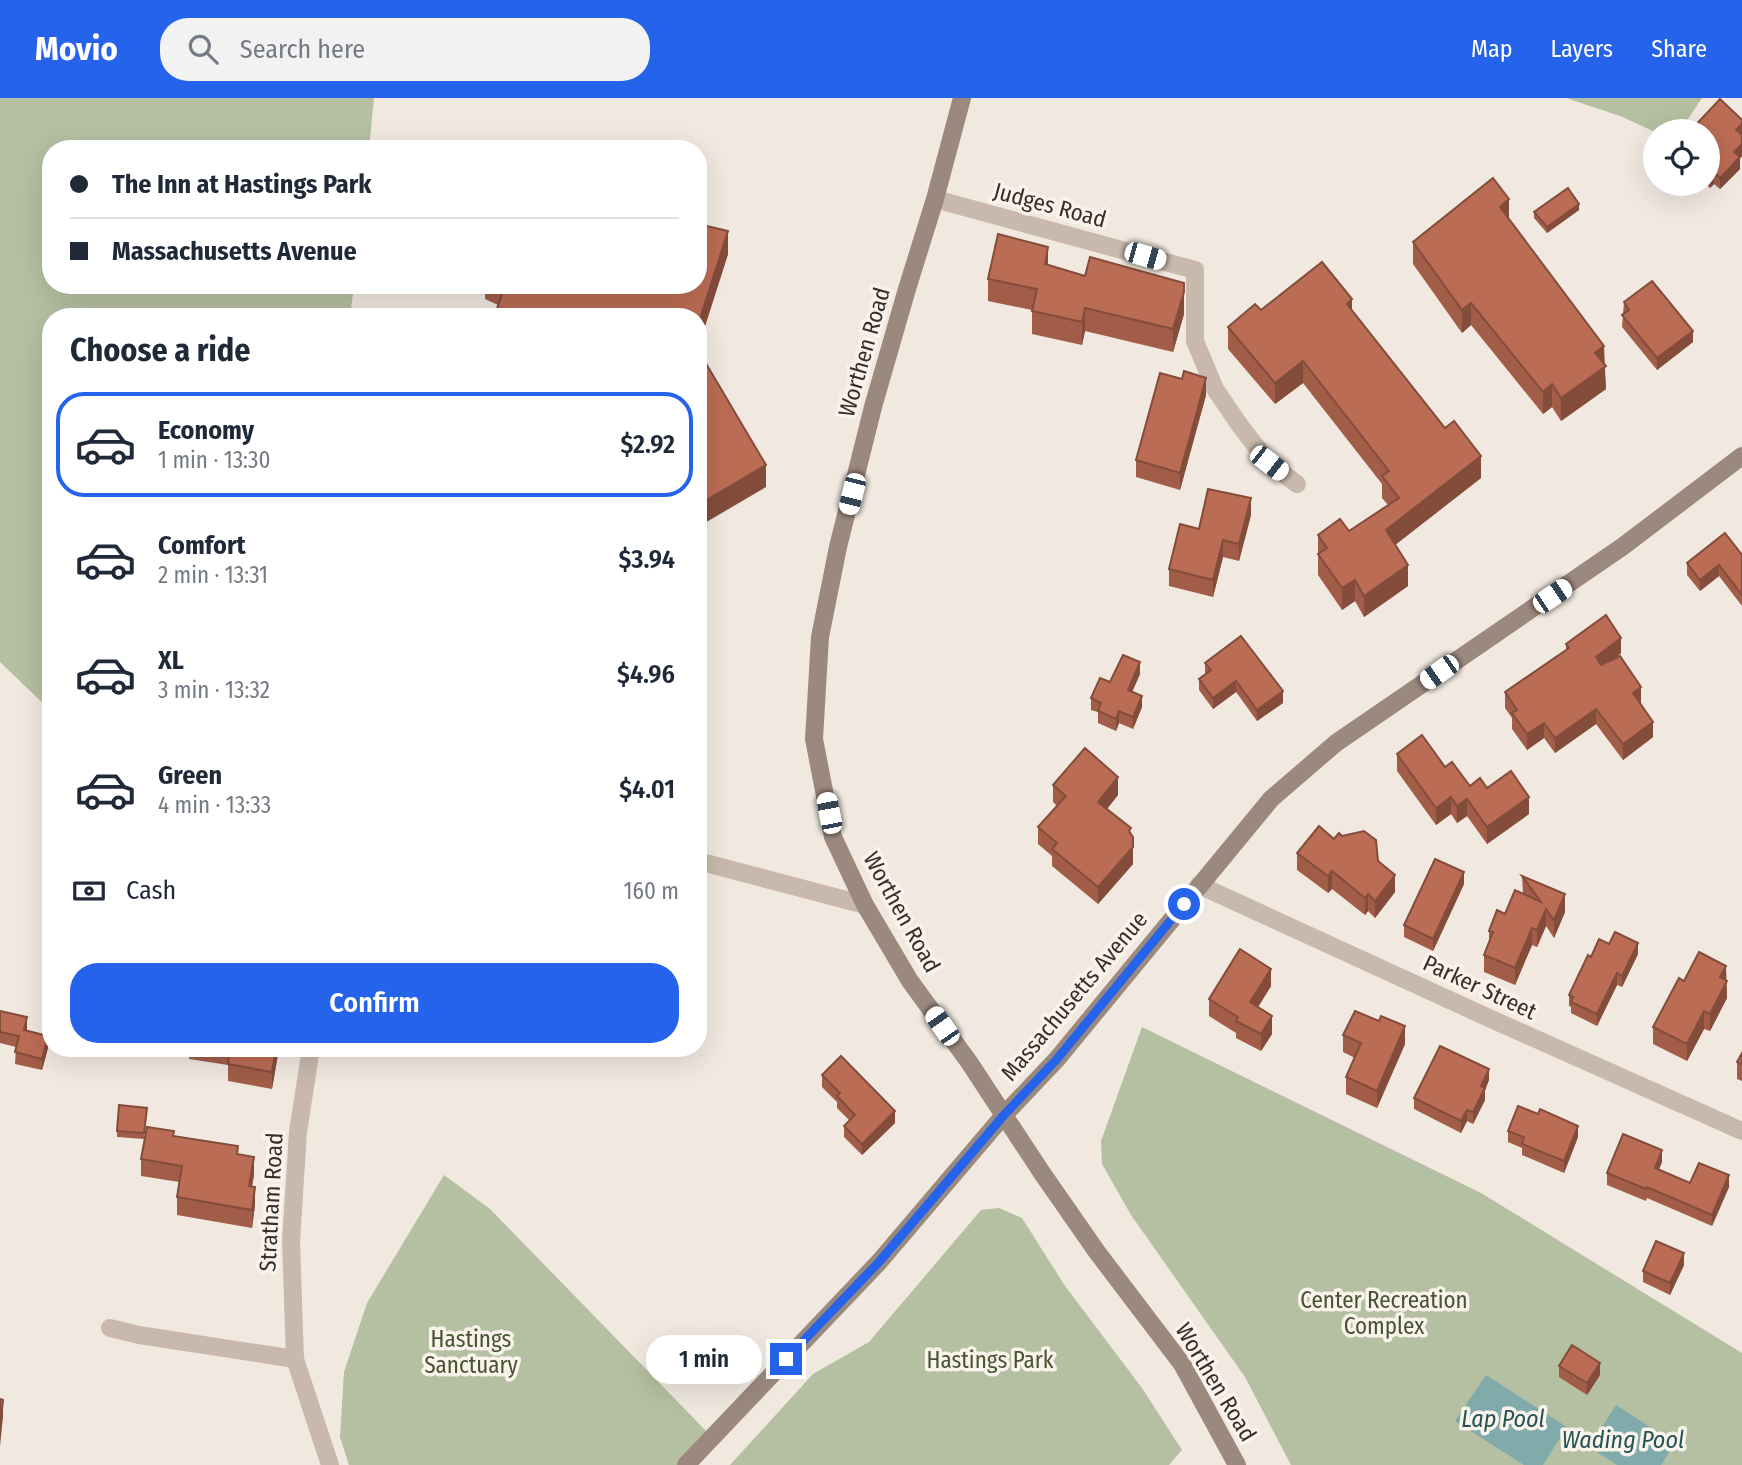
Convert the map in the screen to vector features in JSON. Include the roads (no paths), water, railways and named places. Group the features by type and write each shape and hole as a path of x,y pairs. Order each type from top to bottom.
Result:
{"main road":[{"name":"Worthen Road","path":"962,98 873,407 838,547 820,637 814,739 833,837 865,905 910,981 970,1062 1097,1252 1182,1364 1237,1465"},
{"name":"Massachusetts Avenue","path":"686,1465 879,1262 1004,1115 1057,1059 1270,799 1336,743 1611,555 1742,456"}],"street":[{"name":"Judges Road","path":"935,199 1195,270 1195,341 1215,389 1269,463 1297,484"},
{"path":"707,864 865,905"},
{"name":"Parker Street","path":"1199,885 1742,1131"},
{"name":"Stratham Road","path":"310,1057 298,1132 290,1241 295,1359 330,1465"},
{"path":"110,1328 139,1335 295,1359"}],"water":[{"name":"Lap Pool","path":"1486,1375 1567,1427 1543,1465 1524,1465 1455,1421"},
{"name":"Wading Pool","path":"1616,1405 1675,1443 1661,1465 1617,1465 1589,1447"}],"park label":[{"name":"Center Recreation Complex","path":"1384,1313"},
{"name":"Hastings Sanctuary","path":"471,1352"},
{"name":"Hastings Park","path":"990,1360"}]}
